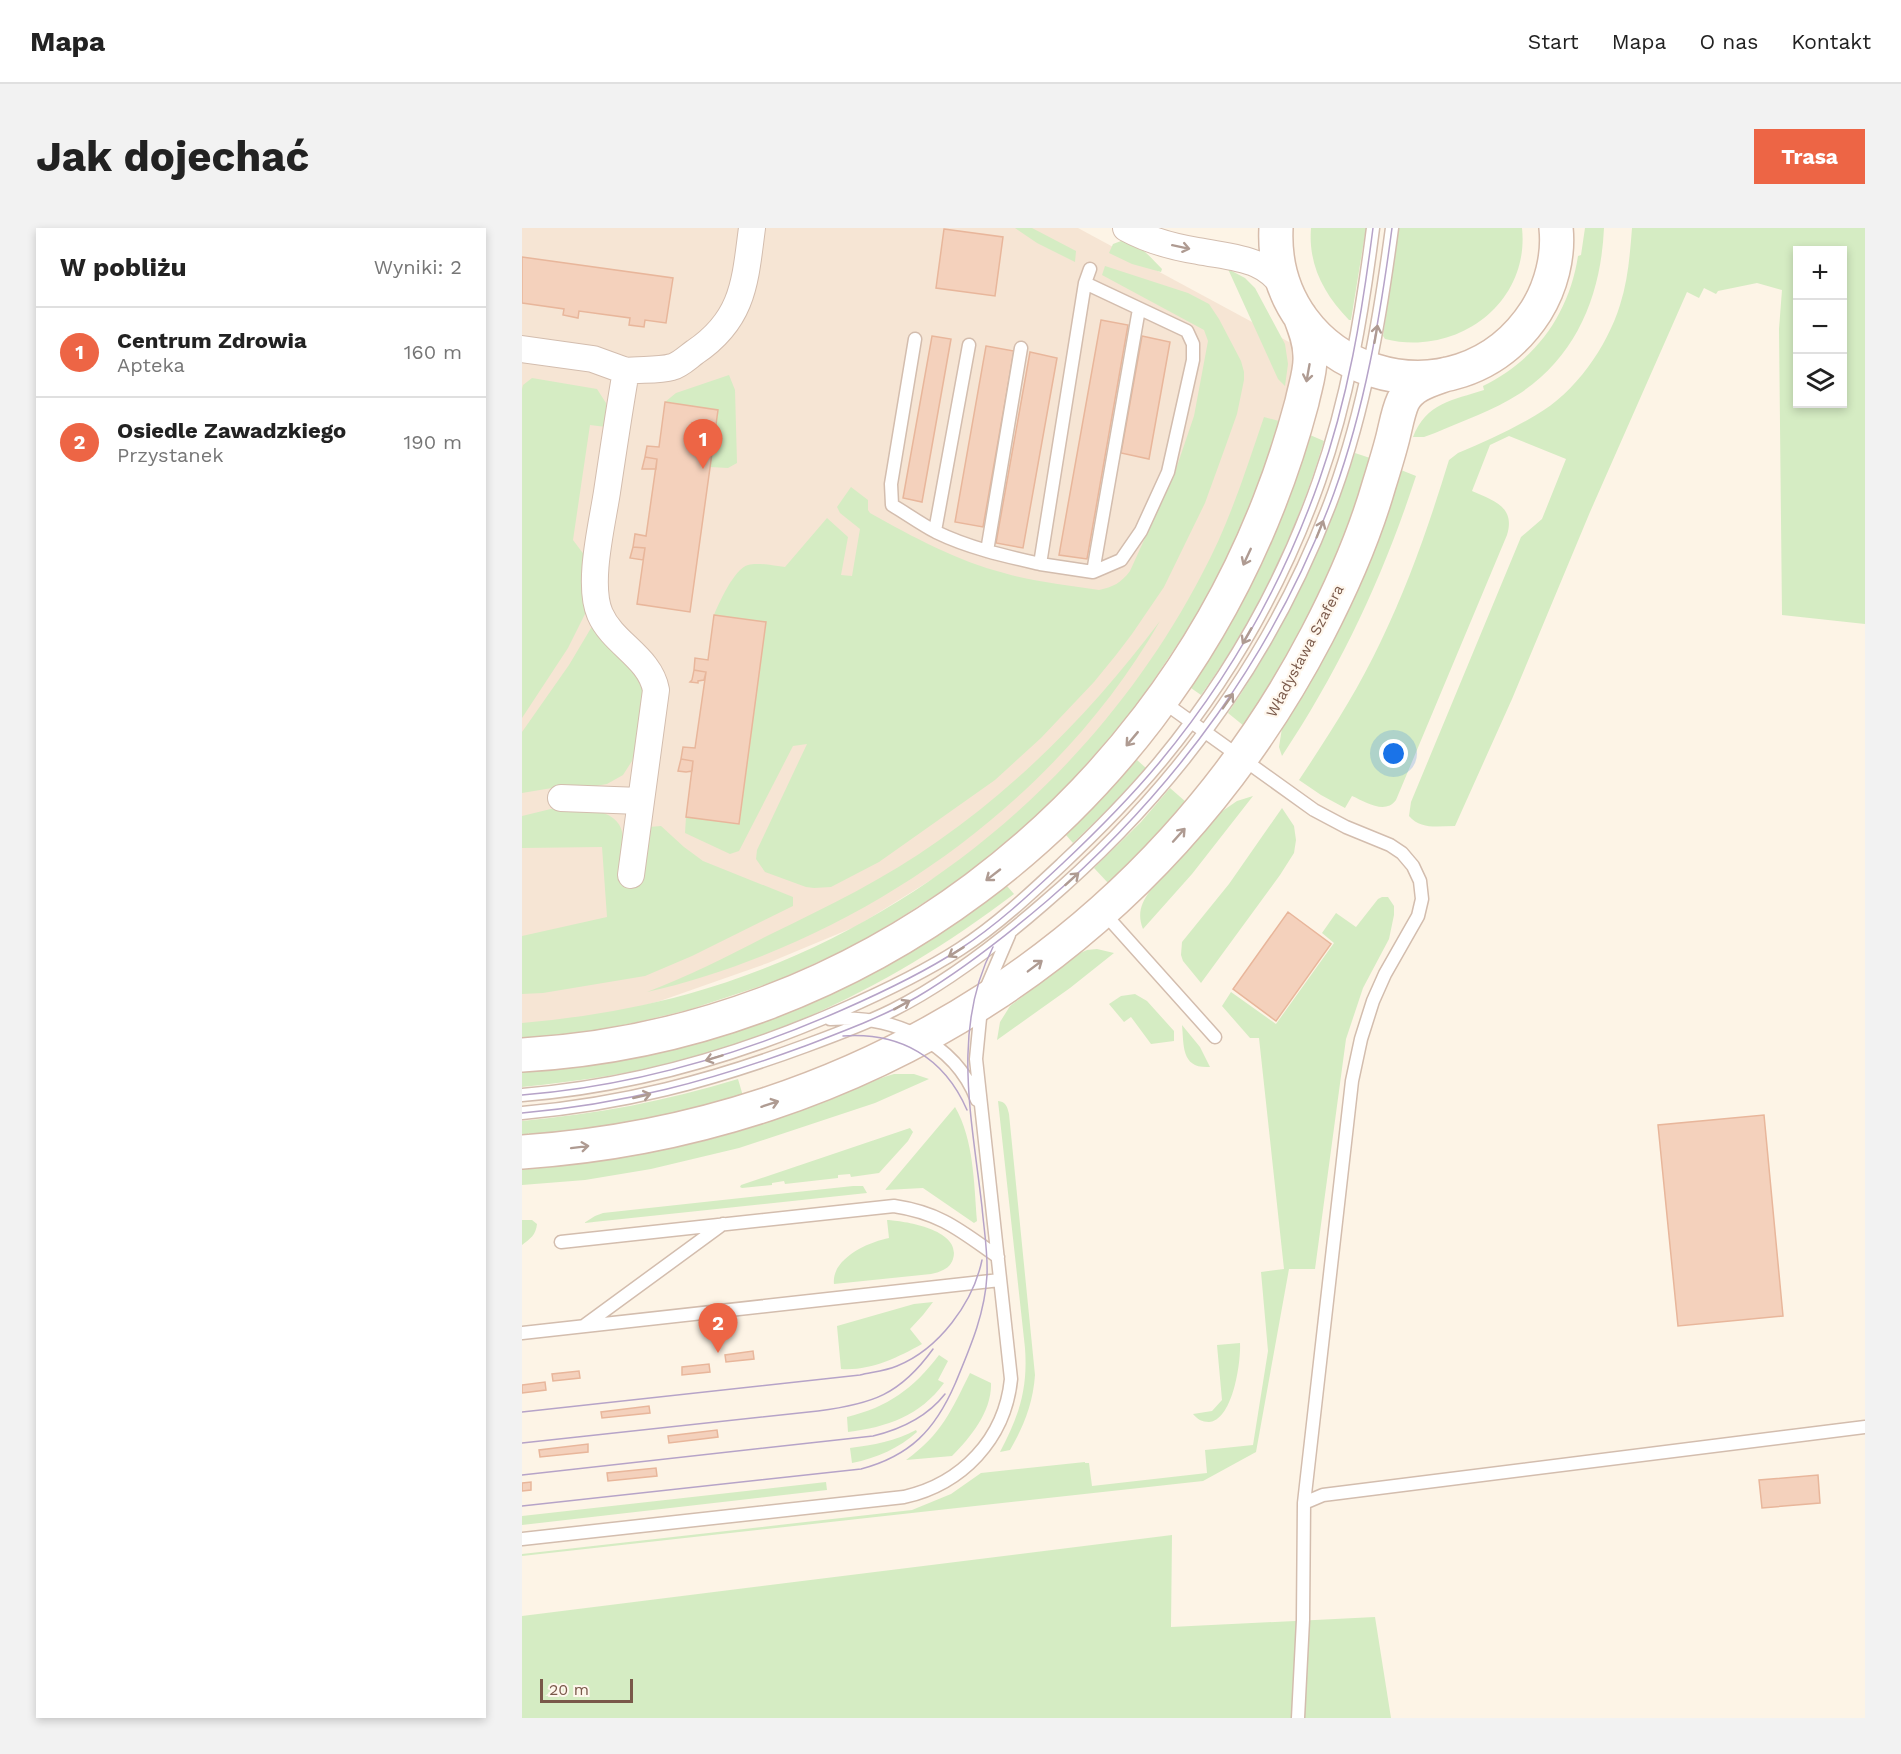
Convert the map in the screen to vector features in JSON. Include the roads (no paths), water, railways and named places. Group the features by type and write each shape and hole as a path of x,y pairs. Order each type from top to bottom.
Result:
{"main road":[{"path":"522,1055 602,1046 704,1023 787,994 838,972 953,905 1035,841 1097,780 1133,739 1190,661 1249,553 1274,493 1293,434 1309,371 1309,344 1277,256 1276,228"},
{"path":"1294,304 1308,327 1369,371 1422,378 1448,374 1472,366 1495,354 1528,323 1545,295 1553,271 1557,245 1556,228"},
{"name":"Władysława Szafera","path":"522,1152 606,1144 665,1133 718,1120 817,1087 861,1069 923,1038 982,1002 1052,954 1103,911 1168,847 1204,806 1241,758 1287,690 1338,592 1373,503 1405,396 1418,386 1448,374"}],"street":[{"path":"522,349 593,359 626,370 673,367 703,347 720,331 735,310 742,291 752,228"},
{"path":"1126,228 1147,238 1171,245 1250,261 1276,276 1294,304"},
{"path":"626,370 597,555 595,587 599,613 609,630 644,664 654,678 656,690 631,875"},
{"path":"561,798 640,801"}],"lane":[{"path":"1359,412 1365,400 1369,371 1364,299 1374,228"},
{"path":"522,1113 633,1098 703,1081 772,1058 896,1009 949,977 1012,930 1108,846 1163,786 1206,733 1254,660 1299,577 1335,492 1359,412 1381,308 1392,228"},
{"path":"1040,564 1085,283 1090,269"},
{"path":"915,339 891,484 892,505 935,531 987,551 1040,564 1093,572 1121,560 1141,531 1168,472 1193,360 1193,344 1187,331 1085,283"},
{"path":"1093,572 1139,309"},
{"path":"935,531 969,345"},
{"path":"987,551 1021,348"},
{"path":"522,1095 592,1086 672,1070 740,1050 809,1024 905,981 962,948 1005,915 1104,824 1130,796 1161,761 1219,683 1277,581 1319,482 1342,408 1342,374 1338,362 1369,371"},
{"path":"1342,408 1369,371"},
{"path":"1162,701 1322,814 1402,852 1414,868 1421,890 1418,916 1385,974 1367,1016 1352,1081 1304,1503 1303,1620 1298,1718"},
{"path":"522,1539 893,1498 920,1493 943,1483 971,1463 986,1445 1007,1403 1010,1391 1010,1369 976,1058 982,1002 994,968 1012,930 1035,893 1050,875"},
{"path":"1103,911 1215,1037"},
{"path":"809,1024 837,1018 870,1020 903,1028 923,1038 951,1059 966,1078 979,1106 984,1132"},
{"path":"561,1242 894,1206 919,1210 937,1217 998,1257"},
{"path":"584,1326 724,1224"},
{"path":"522,1333 1000,1281"},
{"path":"1304,1503 1323,1495 1865,1427"}],"tram line":[{"path":"522,1095 605,1084 686,1066 765,1041 888,989 946,958 987,930 1038,887 1112,815 1159,763 1208,698 1251,629 1289,556 1319,481 1346,388 1359,324 1373,228"},
{"path":"522,1113 596,1104 701,1080 770,1059 876,1017 917,997 1001,939 1095,857 1139,812 1217,714 1252,662 1283,608 1310,552 1345,461 1363,395 1377,329 1392,228"},
{"path":"522,1506 861,1469 894,1457 907,1449 929,1428 939,1415 955,1384 976,1331 986,1289 986,1249 970,1108 968,1042 972,1010 980,978 993,947"},
{"path":"843,1036 883,1038 918,1052 933,1062 946,1076 967,1110"},
{"path":"522,1412 860,1375 892,1368 927,1348 952,1323 971,1292 982,1260"},
{"path":"522,1443 818,1411 854,1405 883,1395 896,1387 921,1365 933,1349"},
{"path":"522,1475 873,1436 894,1430 922,1416 945,1394"}],"place":[{"name":"Centrum Zdrowia","path":"703,469"},
{"name":"Osiedle Zawadzkiego","path":"718,1353"}]}
